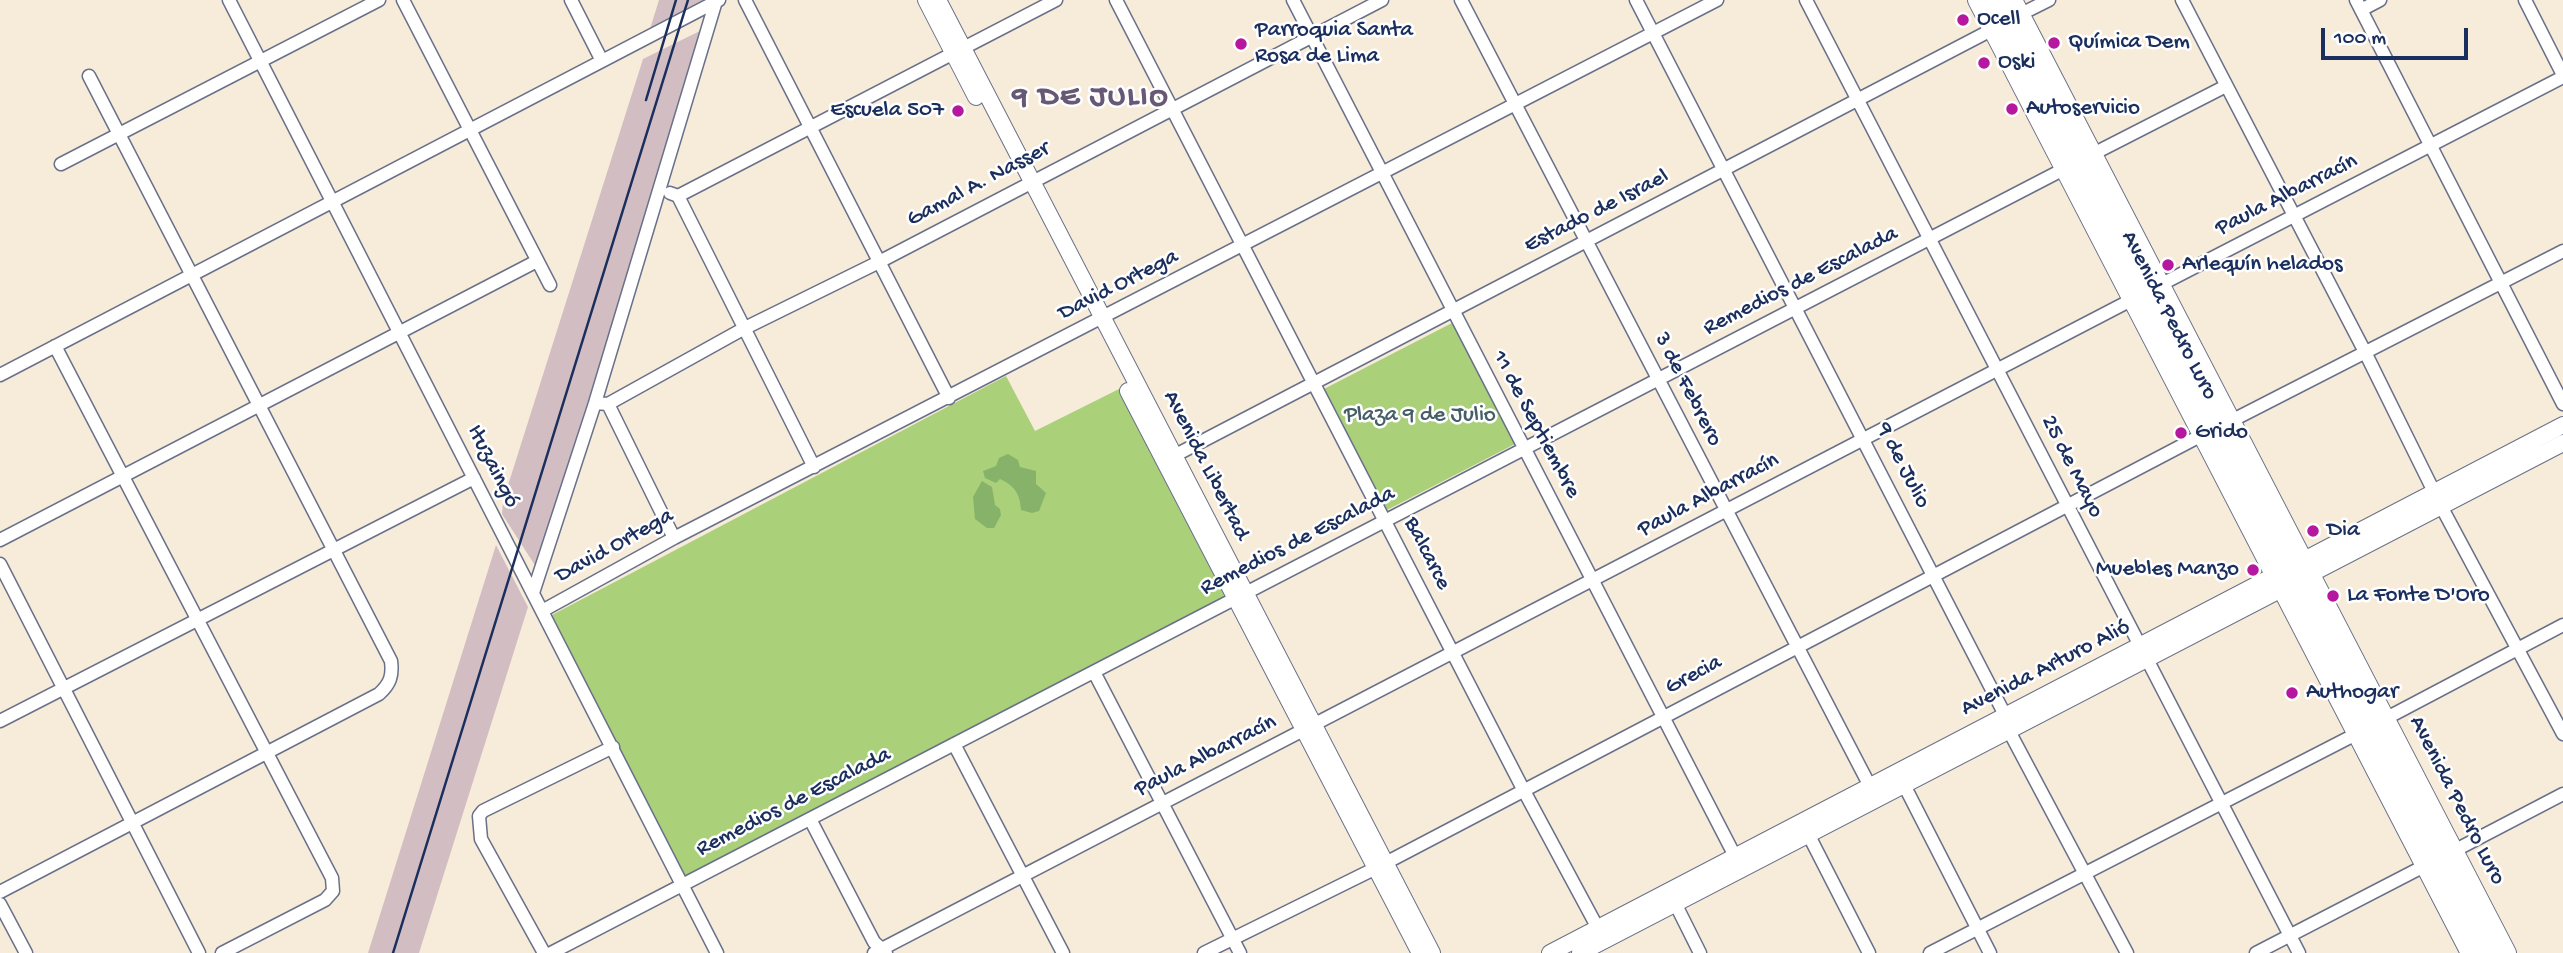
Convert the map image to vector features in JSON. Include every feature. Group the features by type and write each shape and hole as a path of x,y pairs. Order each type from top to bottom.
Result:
{"highway":[{"name":"Avenida Pedro Luro","path":"1977,0 2008,16 2146,292 2488,953"},
{"name":"Avenida Pedro Luro","path":"1994,0 2008,16 2093,154 2202,435 2293,575"},
{"name":"Avenida Pedro Luro","path":"2008,16 2064,169 2231,421 2293,575 2439,858 2507,953"},
{"name":"Avenida Pedro Luro","path":"2439,858 2470,953"}],"main road":[{"name":"Avenida Libertad","path":"926,0 958,51 1381,866 1432,953"},
{"name":"Avenida Libertad","path":"938,0 958,51"},
{"name":"Avenida Arturo Alió","path":"2438,500 2563,425"},
{"name":"Avenida Arturo Alió","path":"1901,779 2005,715 2143,652 2438,500 2563,443"},
{"name":"Avenida Arturo Alió","path":"1550,953 1575,950 1873,793 2010,731 2143,652"},
{"name":"Avenida Libertad","path":"1381,866 1420,953"}],"street":[{"name":"Ituzaingó","path":"229,0 716,953"},
{"path":"61,164 379,0"},
{"path":"403,0 550,285"},
{"path":"571,0 602,61"},
{"path":"745,0 949,398"},
{"path":"678,197 811,125 1056,0"},
{"name":"Balcarce","path":"1116,0 1452,653 1601,934"},
{"name":"11 de Septiembre","path":"1293,0 1739,863"},
{"name":"Gamal A. Nasser","path":"602,404 1382,0"},
{"name":"3 de Febrero","path":"1461,0 1873,793"},
{"name":"9 de Julio","path":"1636,0 1934,573 2005,715 2010,731 2127,953"},
{"name":"David Ortega","path":"542,611 674,538 1717,0"},
{"name":"25 de Mayo","path":"1806,0 2300,953"},
{"name":"Estado de Israel","path":"1170,458 1724,170 2008,16 2049,0"},
{"path":"2182,0 2365,352 2438,500 2563,734"},
{"path":"2380,0 2359,5 2563,404"},
{"path":"2525,0 2563,76"},
{"path":"0,374 718,1"},
{"path":"533,593 602,404 660,189 718,1"},
{"path":"0,892 379,694 391,678 391,661 121,133 89,76"},
{"name":"Paula Albarracín","path":"880,952 2563,76"},
{"path":"2093,154 2226,86"},
{"name":"Remedios de Escalada","path":"551,953 2064,169"},
{"path":"660,189 678,197 814,467"},
{"path":"2231,421 2563,251"},
{"path":"0,540 537,261"},
{"path":"55,346 332,878 333,891 325,900 222,953"},
{"path":"602,404 674,538"},
{"name":"Grecia","path":"1204,953 1381,866 1934,573 2202,435"},
{"path":"0,722 474,478"},
{"path":"0,564 198,953"},
{"path":"1930,953 2563,625"},
{"path":"1094,672 1240,953"},
{"path":"954,744 1063,953"},
{"path":"544,953 481,839 478,823 483,811 613,747"},
{"path":"1901,779 1990,953"},
{"path":"2256,953 2563,794"},
{"path":"810,819 880,952"},
{"path":"1806,828 1869,953"},
{"path":"1672,898 1700,953"},
{"path":"0,904 26,953"}],"shaded area":[{"path":"659,0 704,0 650,29"},
{"path":"704,29 536,567 502,514 503,501 643,59"},
{"path":"496,545 528,607 419,953 368,953"}],"green space":[{"name":"Plaza 9 de Julio","path":"1452,323 1515,444 1387,510 1324,389"},
{"path":"1006,376 1035,431 1121,388 1226,592 1223,597 685,876 552,615"},
{"path":"1008,454 1018,460 1020,467 1036,471 1036,484 1046,493 1039,511 1032,513 1021,510 1018,495 1013,488 1000,479 996,483 985,478 983,471 996,466 999,458"},
{"path":"982,481 992,487 995,505 1000,509 1001,515 994,528 987,528 975,519 973,497"}],"railway":[{"path":"646,100 676,0"},
{"path":"393,953 688,0"}],"place":[{"name":"Ocell","path":"1963,20"},
{"name":"Química Dem","path":"2054,43"},
{"name":"Parroquia Santa Rosa de Lima","path":"1241,44"},
{"name":"Oski","path":"1984,63"},
{"name":"Autoservicio","path":"2012,109"},
{"name":"Escuela 507","path":"958,111"},
{"name":"Arlequín helados","path":"2168,265"},
{"name":"Grido","path":"2181,433"},
{"name":"Dia","path":"2313,531"},
{"name":"Muebles Manzo","path":"2253,570"},
{"name":"La Fonte D'Oro","path":"2333,596"},
{"name":"Authogar","path":"2292,693"}],"district":[{"name":"9 DE JULIO","path":"1091,99"}]}
